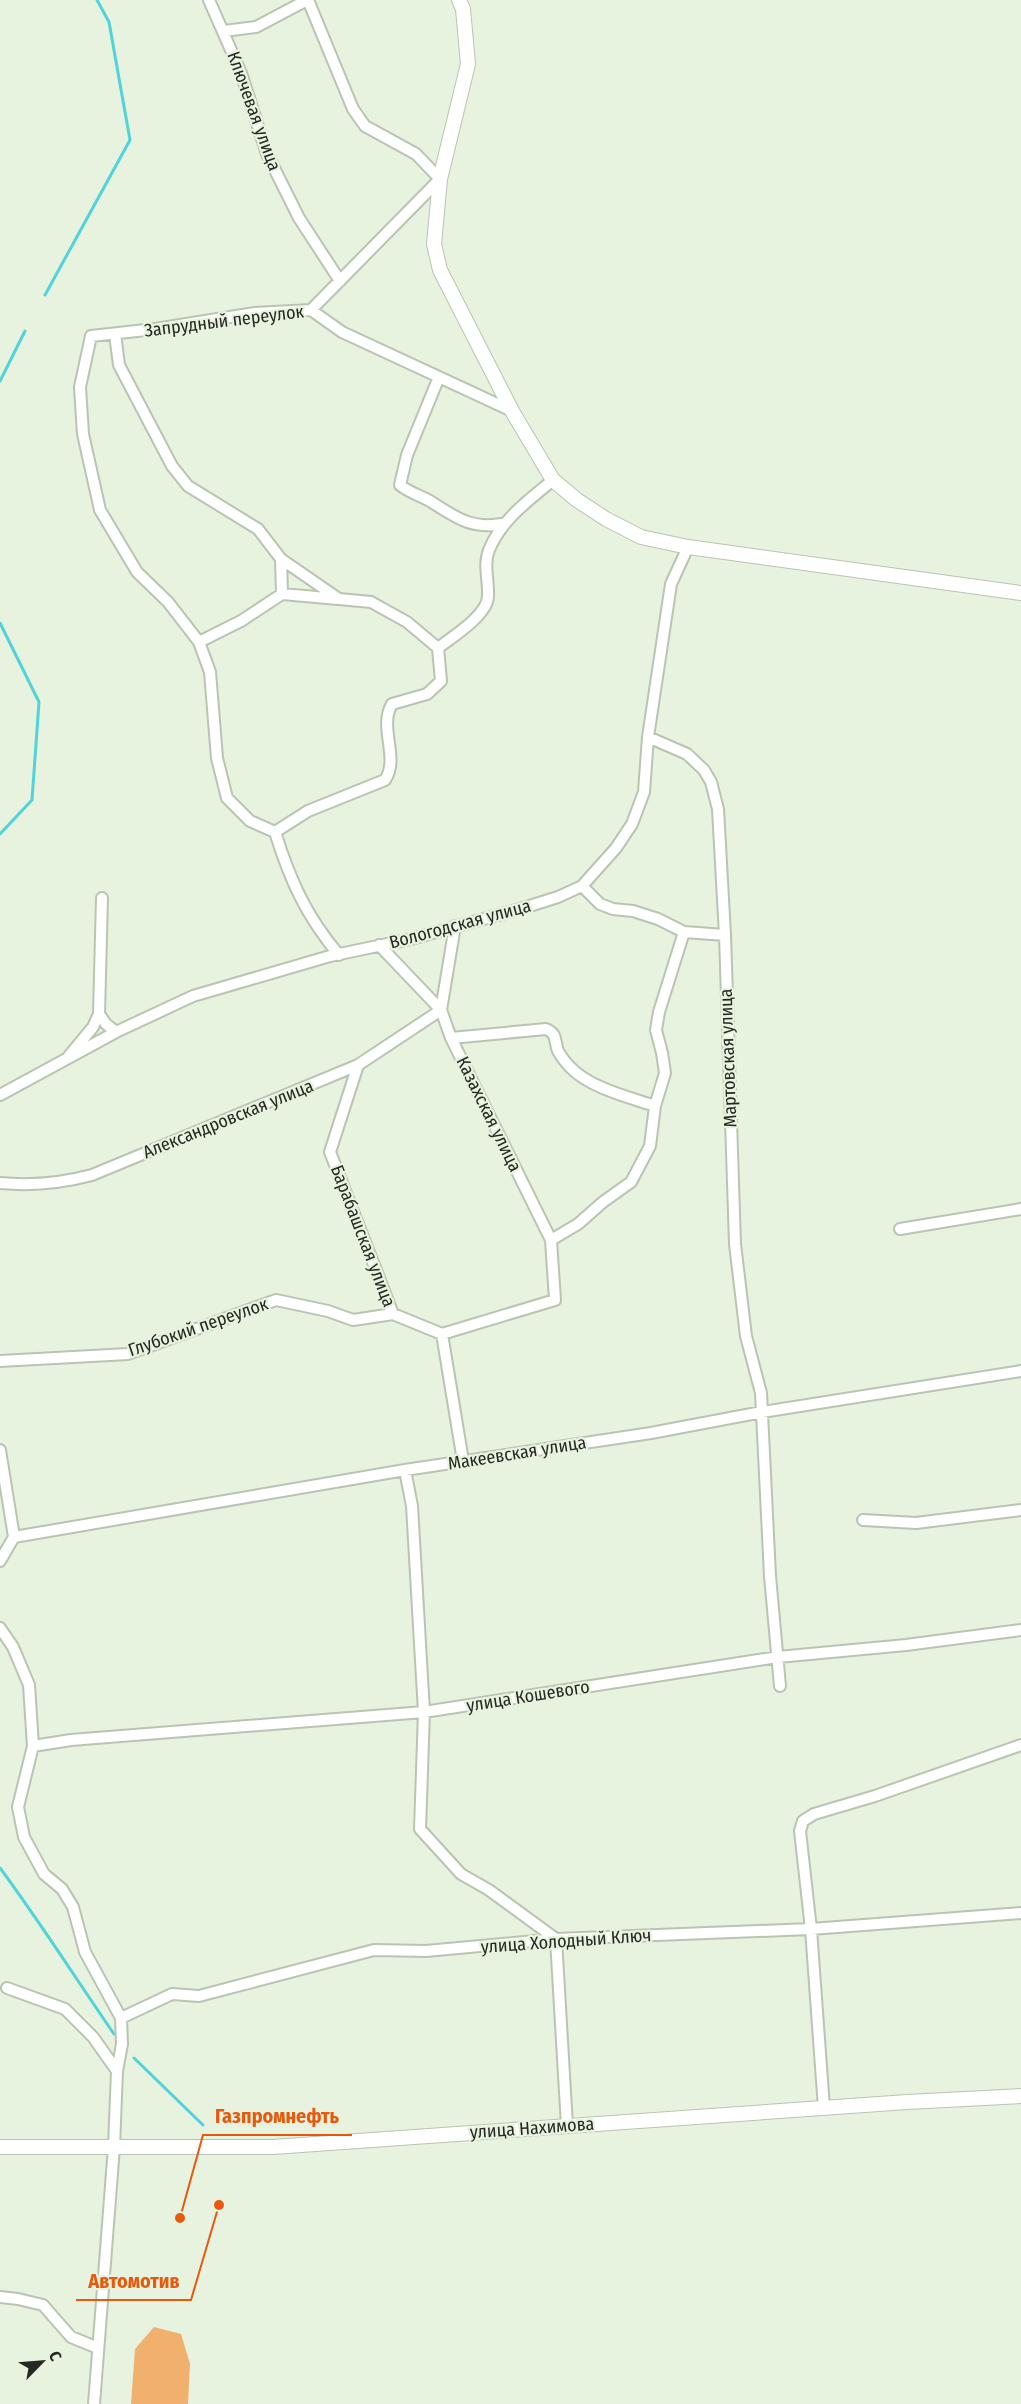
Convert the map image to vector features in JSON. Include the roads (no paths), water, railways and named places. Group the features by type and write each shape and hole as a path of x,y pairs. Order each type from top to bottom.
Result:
{"main road":[{"path":"459,0 463,9 468,64 440,179 434,244 440,270 512,411 553,480 586,507 641,537 688,547 1021,593"},
{"name":"улица Нахимова","path":"0,2147 273,2147 1021,2096"}],"street":[{"name":"Ключевая улица","path":"208,0 224,31 241,73 267,154 299,218 340,281"},
{"path":"224,31 256,27 307,0 353,109 365,126 416,154 440,179 311,310"},
{"name":"Запрудный переулок","path":"199,642 168,602 137,572 100,510 83,434 80,387 91,336 255,313 311,310 342,332 512,411"},
{"path":"115,334 119,365 172,466 188,486 258,529 281,559 339,599"},
{"path":"440,377 407,455 400,485 410,494 432,501 447,513 474,525 485,527 502,524"},
{"path":"438,648 477,618 489,599 486,574 488,553 502,524 553,480"},
{"name":"Вологодская улица","path":"0,1095 116,1032 193,996 248,979 520,909 558,897 582,886 616,848 632,824 644,792 648,737 671,584 688,547"},
{"path":"281,559 282,594"},
{"path":"275,832 308,811 385,780 389,773 390,761 386,714 392,704 427,694 441,681 438,648 408,622 371,602 282,594 241,621 199,642 210,672 217,758 227,798 250,821 275,832 299,899 319,931 339,955"},
{"name":"Мартовская улица","path":"648,737 687,754 704,770 711,782 718,809 725,935 735,1244 746,1336 761,1393 771,1576 780,1686"},
{"path":"582,886 600,904 658,919 684,932 725,935"},
{"path":"65,1061 93,1027 99,1014 102,898"},
{"path":"441,1010 455,927"},
{"path":"551,1240 578,1224 631,1182 650,1146 655,1106 665,1073 656,1030 659,1012 684,932"},
{"path":"379,945 441,1010"},
{"name":"Казахская улица","path":"441,1010 452,1038 551,1240 555,1300 442,1334"},
{"name":"Александровская улица","path":"0,1183 21,1185 68,1181 92,1175 358,1065 441,1010"},
{"path":"99,1014 116,1032"},
{"path":"452,1038 546,1029 556,1038 558,1050 570,1068 602,1088 655,1106"},
{"name":"Барабашская улица","path":"358,1065 330,1152 393,1314 442,1334"},
{"path":"900,1229 1021,1209"},
{"name":"Глубокий переулок","path":"0,1361 128,1354 276,1300 328,1311 353,1320 393,1314"},
{"path":"442,1334 463,1461"},
{"name":"Макеевская улица","path":"14,1537 405,1470 651,1433 762,1412 1021,1371"},
{"path":"0,1450 14,1537 0,1561"},
{"path":"405,1470 412,1506 424,1712 420,1829 460,1874 489,1890 556,1939 567,2126"},
{"path":"863,1520 916,1523 1021,1510"},
{"path":"0,1628 13,1647 29,1685 33,1746 18,1807 24,1837 44,1874 62,1889 73,1907 85,1952 121,2018 122,2044 117,2071 114,2146 94,2404"},
{"name":"улица Кошевого","path":"33,1746 71,1740 424,1712 777,1657 906,1645 1021,1629"},
{"path":"824,2108 802,1821 814,1814 875,1796 1021,1744"},
{"name":"улица Холодный Ключ","path":"121,2018 172,1994 199,1996 374,1950 426,1951 556,1939 811,1929 1021,1913"},
{"path":"7,1988 65,2009 93,2037 117,2071"},
{"path":"0,2297 43,2305 71,2337 98,2348"}],"waterway":[{"path":"45,295 130,140 109,22 97,0"},
{"path":"0,381 25,331"},
{"path":"0,623 39,702 32,800 0,834"},
{"path":"0,1868 114,2034"},
{"path":"134,2058 203,2125"}],"place":[{"name":"Автомотив","path":"219,2205"},
{"name":"Газпромнефть","path":"180,2218"}]}
